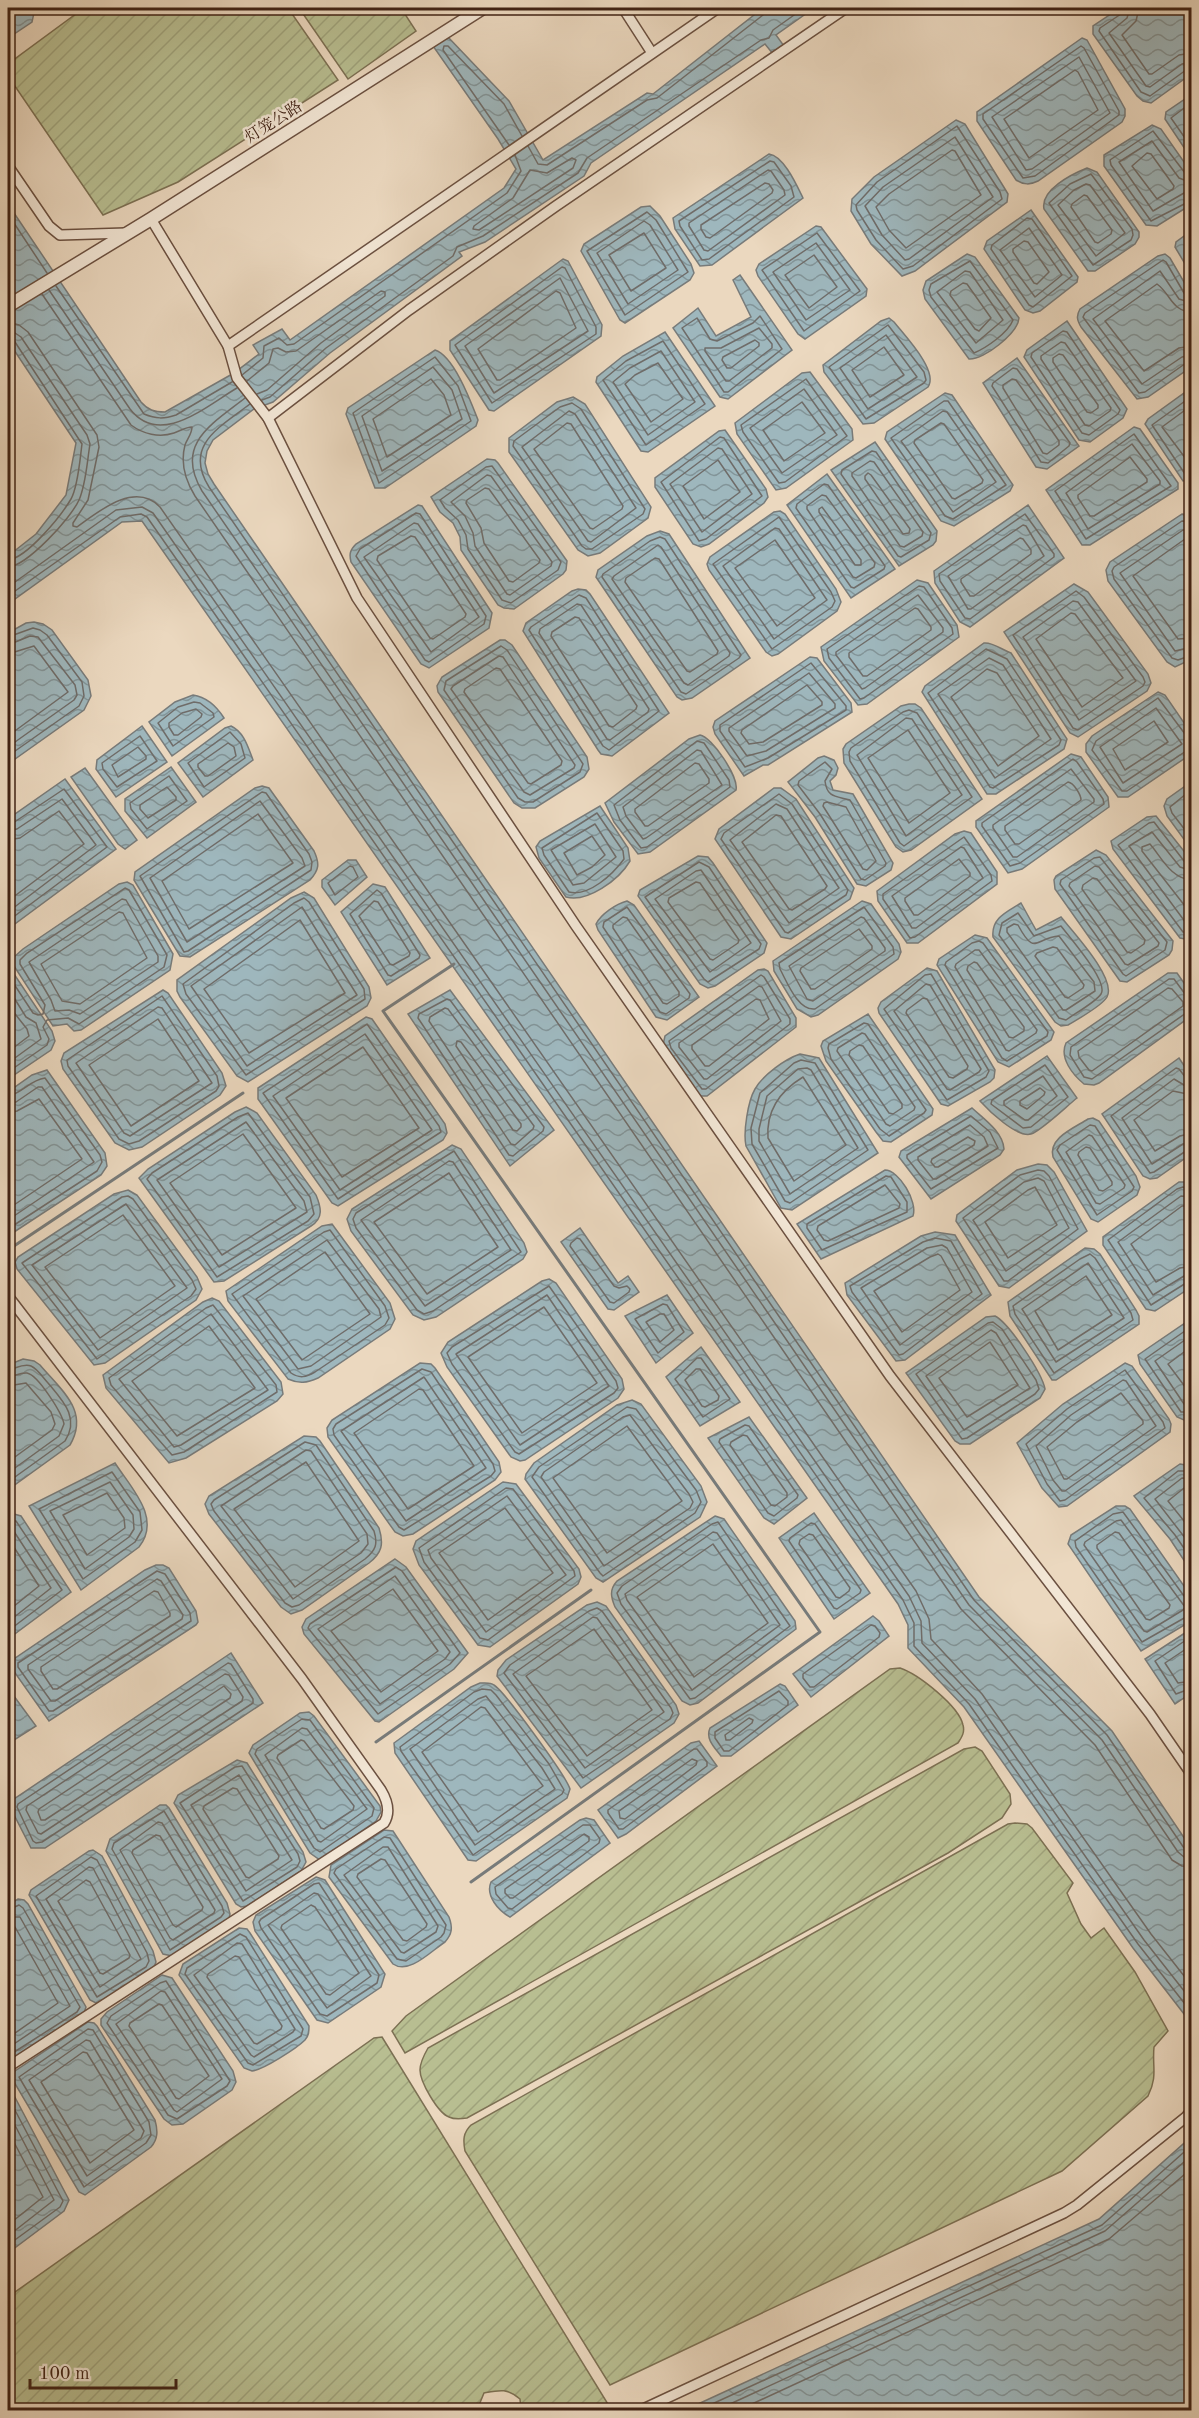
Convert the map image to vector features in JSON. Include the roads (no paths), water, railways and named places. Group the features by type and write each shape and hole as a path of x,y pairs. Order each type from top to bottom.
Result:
{"street":[{"name":"灯笼公路","path":"8,306 151,219 483,8"},
{"path":"623,8 652,53"},
{"path":"228,346 718,8"},
{"path":"268,418 410,310 556,206 846,8"},
{"path":"8,166 49,226 60,235 126,233"},
{"path":"151,219 228,346 237,378 268,418 357,598 576,926 890,1376 1143,1704 1191,1775"},
{"path":"8,1296 302,1679 387,1799 388,1815 384,1823 8,2067"},
{"path":"641,2410 1064,2213 1168,2132 1191,2110"}],"water":[{"path":"8,8 35,8 32,22 8,38"},
{"path":"763,8 814,8 776,35 784,46 773,54 765,44 591,163 584,176 485,242 459,252 462,256 330,353 273,402 254,409 213,440 207,451 205,463 214,484 979,1597 1112,1731 1191,1848 1191,2023 1133,1948 964,1707 908,1648 908,1625 898,1604 142,521 122,522 8,604 8,556 36,534 66,495 76,443 8,341 8,204 141,402 152,410 165,412 234,373 259,354 253,345 282,329 290,340 504,188 516,169 498,139 433,46 447,36 509,101 543,160 647,93 653,94"},
{"path":"1120,8 1191,8 1191,74 1151,103 1137,96 1093,34 1093,26"},
{"path":"1082,38 1087,40 1125,109 1125,116 1122,122 1038,181 1027,184 1019,182 977,121 977,112"},
{"path":"1191,95 1191,158 1165,119 1166,112"},
{"path":"956,120 965,124 1008,194 1007,202 915,271 902,276 871,244 851,211 852,199 874,177"},
{"path":"1152,125 1161,129 1191,172 1192,204 1157,226 1146,225 1104,166 1104,155"},
{"path":"769,154 775,156 785,166 803,198 712,265 700,266 675,229 673,218"},
{"path":"1087,168 1097,172 1139,232 1135,244 1095,271 1088,271 1044,209 1044,202 1052,189 1073,174"},
{"path":"650,206 660,216 691,264 694,273 690,280 625,323 620,320 581,251 584,244 641,207"},
{"path":"1031,210 1078,277 1077,282 1040,311 1033,313 1025,310 984,249 987,241"},
{"path":"816,226 821,227 867,289 866,296 805,339 798,334 756,270 759,264"},
{"path":"1191,231 1191,274 1175,247 1176,242"},
{"path":"967,254 975,257 1019,318 1007,338 983,355 969,359 925,299 923,290 926,281"},
{"path":"1165,254 1170,258 1191,294 1191,367 1148,397 1137,399 1081,327 1078,314 1080,309 1158,256"},
{"path":"563,259 568,261 602,325 601,336 494,411 489,410 450,350 450,341"},
{"path":"740,275 792,350 728,399 720,397 673,328 698,308 716,336 751,317 733,280"},
{"path":"889,318 925,363 930,380 928,387 874,423 863,424 824,372 823,365 881,321"},
{"path":"1067,321 1127,409 1123,418 1090,442 1079,440 1024,357 1027,350"},
{"path":"665,332 715,406 648,452 641,451 596,382 597,377 623,356"},
{"path":"435,350 449,361 461,380 478,420 476,426 385,488 375,488 346,414 348,408"},
{"path":"1017,358 1079,446 1047,469 1036,467 983,383"},
{"path":"810,372 852,429 853,440 786,488 776,490 737,434 735,423 802,373"},
{"path":"1191,388 1191,480 1183,481 1145,424 1148,419"},
{"path":"945,393 952,395 1013,485 1010,491 954,526 941,521 885,439 887,432"},
{"path":"573,397 585,404 651,507 648,518 600,553 588,556 578,550 509,452 509,438 557,402"},
{"path":"1134,427 1140,429 1178,483 1178,489 1090,545 1082,545 1046,490"},
{"path":"725,430 766,489 768,497 764,503 709,544 701,547 693,544 655,487 655,478 719,431"},
{"path":"875,442 937,531 933,545 899,566 831,470"},
{"path":"487,459 498,463 567,561 563,574 514,609 498,605 461,550 460,537 453,523 440,512 431,497"},
{"path":"827,474 895,569 851,598 787,505"},
{"path":"418,505 422,506 492,613 489,628 429,668 421,664 351,562 350,557 351,550 356,544"},
{"path":"1028,505 1064,558 970,627 960,622 935,583 934,571"},
{"path":"780,511 785,514 836,589 841,602 837,611 772,656 766,652 707,564 710,557 774,512"},
{"path":"1182,514 1191,518 1192,659 1175,667 1167,662 1108,581 1106,570 1110,562"},
{"path":"660,531 669,534 750,658 692,698 682,700 677,697 596,577 598,570 647,536"},
{"path":"917,580 928,583 957,625 959,637 867,704 858,705 824,661 821,647"},
{"path":"1074,584 1088,592 1148,674 1151,683 1147,691 1078,737 1070,733 1004,632"},
{"path":"578,589 586,590 590,594 669,713 612,756 601,754 598,750 523,631 526,623"},
{"path":"26,623 43,624 52,630 88,680 91,696 84,710 8,764 8,633"},
{"path":"500,640 505,640 512,645 587,757 589,769 584,777 535,808 522,808 514,803 438,692 437,686 442,677"},
{"path":"984,643 1011,653 1067,739 1064,749 996,794 987,794 922,692 925,686"},
{"path":"810,657 817,658 851,703 852,712 768,765 763,765 744,776 715,734 713,727 715,721"},
{"path":"1158,692 1165,695 1191,733 1191,754 1128,797 1118,797 1086,752 1086,744 1092,736"},
{"path":"193,695 211,703 224,718 172,756 149,722 175,702"},
{"path":"915,704 921,708 982,799 911,850 903,852 896,847 844,763 843,749 846,744 901,706"},
{"path":"142,726 167,762 116,797 96,769 97,760"},
{"path":"231,726 242,736 253,760 203,797 178,763"},
{"path":"700,735 705,737 724,758 736,784 736,790 650,852 638,854 614,822 605,803 689,739"},
{"path":"1071,754 1081,757 1108,797 1109,807 1022,869 1008,873 976,827 976,821"},
{"path":"824,756 834,760 838,768 836,775 830,781 833,790 853,794 893,863 891,870 866,886 857,884 815,817 788,782 818,758"},
{"path":"171,767 196,802 147,838 125,811 125,799"},
{"path":"85,768 137,840 125,849 118,844 71,777"},
{"path":"65,779 116,849 8,929 8,819"},
{"path":"1191,782 1191,849 1167,816 1164,806 1167,799"},
{"path":"262,786 269,788 314,851 318,867 310,880 190,957 180,956 134,880 135,872 255,788"},
{"path":"774,788 781,788 796,799 854,888 850,899 791,939 781,937 715,839 719,829"},
{"path":"600,806 628,848 630,861 602,888 583,897 566,897 539,858 536,847 540,841"},
{"path":"1156,816 1191,860 1191,937 1185,939 1180,938 1113,849 1111,841 1147,817"},
{"path":"964,831 971,833 997,872 997,884 918,943 907,943 878,901 877,891 955,834"},
{"path":"1096,850 1106,855 1173,941 1169,955 1127,982 1120,981 1055,889 1056,876"},
{"path":"698,856 708,857 713,863 767,943 764,953 715,986 708,988 700,984 638,896 640,890"},
{"path":"348,860 356,860 367,877 335,905 322,887 322,880"},
{"path":"127,882 133,885 173,954 170,970 81,1030 74,1031 67,1024 53,1026 14,966 14,957 119,884"},
{"path":"373,884 385,887 430,958 387,985 341,912"},
{"path":"304,892 314,898 369,987 371,998 367,1006 248,1082 237,1076 180,997 177,991 177,980 291,898"},
{"path":"627,901 634,905 699,997 667,1020 656,1017 598,930 596,924 605,913"},
{"path":"862,901 871,904 899,944 901,952 898,959 818,1015 811,1017 797,1009 774,971 773,961"},
{"path":"1021,903 1036,930 1061,917 1092,956 1106,979 1108,989 1104,1001 1068,1025 1061,1026 1055,1022 993,937 997,920"},
{"path":"975,935 987,938 1054,1032 1051,1040 1009,1067 998,1062 937,965 939,959"},
{"path":"8,965 52,1031 55,1041 51,1050 8,1079"},
{"path":"927,968 937,971 995,1070 994,1078 990,1082 948,1106 941,1104 879,1013 878,1008 881,1002"},
{"path":"758,970 768,971 796,1018 796,1027 707,1096 699,1096 663,1045 665,1036"},
{"path":"1168,973 1177,973 1191,993 1191,1016 1099,1083 1084,1084 1066,1060 1064,1049 1066,1043"},
{"path":"163,990 168,993 222,1073 226,1086 220,1095 142,1147 129,1150 115,1143 63,1069 61,1061 64,1053"},
{"path":"450,990 554,1130 510,1166 408,1014"},
{"path":"868,1014 933,1109 932,1115 891,1142 883,1141 876,1132 826,1061 821,1046 823,1041"},
{"path":"366,1017 372,1019 445,1124 447,1133 443,1140 338,1206 332,1203 258,1099 258,1088"},
{"path":"800,1054 819,1058 878,1153 792,1210 781,1208 746,1146 745,1133 750,1101 755,1089 775,1068"},
{"path":"1047,1056 1077,1098 1035,1132 1025,1134 1018,1132 1004,1123 980,1101"},
{"path":"1179,1058 1191,1076 1191,1154 1157,1178 1150,1179 1143,1176 1102,1114"},
{"path":"47,1070 105,1153 107,1166 101,1175 8,1236 8,1092 32,1075"},
{"path":"246,1107 257,1113 316,1195 320,1216 311,1226 224,1281 214,1282 139,1178 148,1169"},
{"path":"972,1108 997,1131 1004,1149 1000,1155 931,1199 899,1157 901,1151"},
{"path":"1093,1118 1099,1121 1136,1176 1140,1187 1137,1195 1098,1222 1091,1219 1053,1157 1052,1150 1063,1134"},
{"path":"452,1145 461,1149 524,1243 527,1252 523,1259 436,1317 424,1320 413,1315 351,1231 347,1219 352,1209"},
{"path":"1038,1164 1047,1165 1054,1172 1087,1231 1009,1288 999,1286 956,1221 957,1215 1017,1170"},
{"path":"885,1170 896,1175 906,1188 913,1203 913,1216 821,1259 797,1224"},
{"path":"1179,1182 1186,1182 1191,1187 1191,1287 1155,1311 1146,1309 1103,1245 1103,1237"},
{"path":"128,1190 137,1195 197,1277 202,1289 196,1300 105,1363 94,1365 17,1269 15,1262 18,1257 114,1194"},
{"path":"332,1224 390,1303 395,1319 390,1329 318,1378 307,1382 296,1382 288,1379 228,1301 226,1291 322,1226"},
{"path":"580,1228 618,1283 628,1276 639,1292 614,1310 608,1309 561,1242"},
{"path":"935,1232 955,1235 991,1295 905,1360 896,1361 847,1295 845,1283 921,1236"},
{"path":"1085,1248 1094,1249 1100,1254 1136,1310 1139,1324 1056,1380 1052,1380 1010,1316 1008,1302"},
{"path":"549,1279 556,1283 622,1379 624,1389 618,1398 525,1460 520,1461 511,1457 447,1367 441,1353 448,1342 542,1281"},
{"path":"667,1295 693,1333 656,1363 625,1316"},
{"path":"212,1298 219,1301 281,1382 283,1394 277,1401 186,1458 169,1463 106,1388 103,1375 203,1302"},
{"path":"995,1316 1001,1320 1024,1349 1045,1389 1040,1398 970,1444 960,1444 955,1441 906,1373 986,1317"},
{"path":"1191,1319 1191,1417 1184,1420 1177,1417 1140,1364 1138,1355"},
{"path":"701,1347 740,1402 700,1426 666,1377"},
{"path":"23,1359 40,1365 64,1392 75,1411 77,1422 70,1445 9,1489 8,1365"},
{"path":"420,1363 431,1364 435,1368 499,1462 501,1472 495,1480 413,1534 403,1536 395,1532 328,1437 327,1428 332,1420"},
{"path":"1125,1363 1132,1366 1169,1419 1170,1432 1067,1506 1059,1507 1042,1488 1017,1443 1063,1404"},
{"path":"632,1400 641,1404 701,1486 707,1502 700,1517 603,1582 596,1578 525,1479 534,1463 617,1405"},
{"path":"749,1417 807,1498 774,1524 764,1518 708,1438"},
{"path":"304,1436 316,1437 320,1441 379,1528 381,1543 377,1556 369,1563 302,1610 291,1614 281,1607 209,1514 205,1504 209,1496"},
{"path":"115,1463 142,1504 146,1514 145,1536 139,1547 81,1590 29,1506"},
{"path":"1180,1464 1191,1466 1191,1571 1170,1539 1134,1496"},
{"path":"503,1482 516,1484 579,1569 581,1577 578,1584 490,1647 478,1645 419,1565 413,1549 416,1541"},
{"path":"1116,1506 1125,1506 1130,1509 1191,1596 1191,1621 1141,1651 1068,1544 1071,1535"},
{"path":"814,1513 870,1593 834,1619 779,1538"},
{"path":"14,1514 21,1516 71,1592 8,1639 8,1516"},
{"path":"715,1516 724,1519 795,1621 796,1629 698,1703 690,1705 682,1701 615,1607 612,1591 617,1581"},
{"path":"395,1559 406,1567 468,1653 454,1669 379,1722 375,1721 304,1634 302,1627 306,1619"},
{"path":"156,1565 169,1568 196,1611 198,1622 196,1625 49,1721 8,1663 145,1570"},
{"path":"597,1602 606,1606 676,1705 679,1714 674,1723 581,1788 497,1676 498,1670 506,1660 587,1605"},
{"path":"873,1616 889,1636 811,1697 793,1674"},
{"path":"1191,1629 1191,1693 1175,1704 1145,1659"},
{"path":"231,1653 263,1703 45,1848 31,1848 8,1803"},
{"path":"480,1683 492,1684 500,1691 547,1752 570,1789 567,1798 476,1861 468,1860 395,1753 394,1743 471,1687"},
{"path":"780,1684 785,1686 798,1705 731,1756 721,1756 710,1740 710,1728"},
{"path":"8,1688 36,1726 8,1744"},
{"path":"309,1712 380,1806 381,1812 376,1821 320,1860 310,1853 249,1753 253,1745 300,1713"},
{"path":"699,1741 717,1766 618,1838 598,1810 691,1743"},
{"path":"237,1760 247,1763 303,1852 306,1862 301,1871 247,1906 241,1907 236,1904 174,1803 178,1795"},
{"path":"160,1805 166,1805 169,1808 227,1903 230,1914 229,1919 172,1956 163,1954 106,1851 110,1839"},
{"path":"586,1818 594,1820 610,1843 510,1917 502,1911 491,1898 491,1882"},
{"path":"384,1830 393,1831 449,1917 451,1924 451,1931 445,1942 420,1961 399,1967 393,1964 329,1877 331,1865"},
{"path":"93,1850 102,1856 153,1951 156,1962 154,1967 103,2002 96,2003 90,2000 29,1895 31,1890"},
{"path":"316,1877 325,1880 385,1974 381,1987 328,2023 317,2020 255,1931 253,1922 256,1915"},
{"path":"18,1899 28,1904 86,2007 84,2013 8,2062 8,1905"},
{"path":"239,1928 247,1929 250,1933 309,2026 307,2037 301,2044 271,2063 252,2071 244,2068 179,1975 183,1964"},
{"path":"162,1975 172,1978 233,2071 236,2082 232,2090 183,2124 172,2125 164,2119 101,2025 101,2019 107,2012"},
{"path":"88,2022 97,2026 155,2120 157,2131 151,2147 85,2195 79,2192 14,2082 13,2075 15,2071"},
{"path":"8,2084 69,2200 64,2211 8,2253"},
{"path":"1191,2137 1191,2410 685,2410 1099,2219"}],"waterway":[{"path":"454,964 383,1011 820,1632 471,1882"},
{"path":"8,1250 243,1093"},
{"path":"8,1320 13,1317"},
{"path":"376,1742 591,1590"}]}
